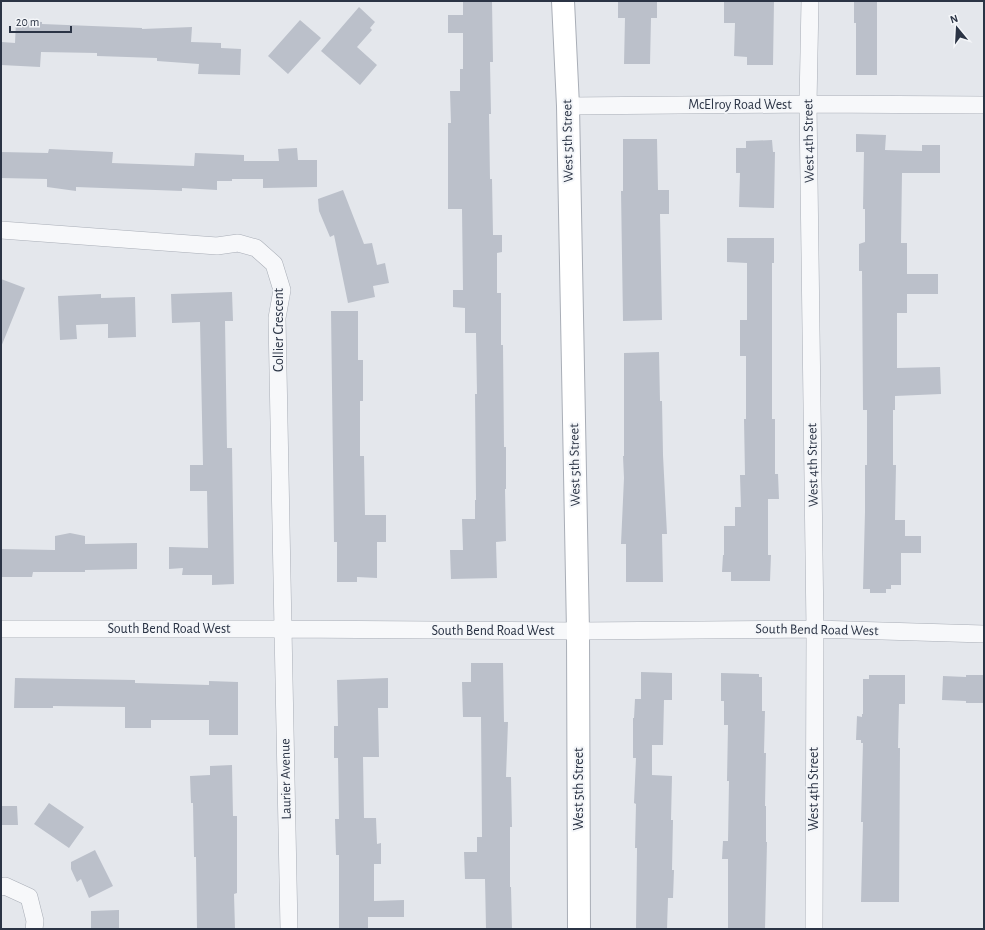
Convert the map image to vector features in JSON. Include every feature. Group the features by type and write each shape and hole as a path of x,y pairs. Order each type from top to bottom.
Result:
{"main road":[{"name":"West 5th Street","path":"563,1 568,106 578,631 579,929"}],"street":[{"name":"West 4th Street","path":"810,1 808,104 815,629 814,929"},
{"name":"McElroy Road West","path":"568,106 808,104 984,105"},
{"name":"Collier Crescent","path":"1,230 217,246 238,243 256,248 274,264 282,290 277,318 283,629"},
{"name":"South Bend Road West","path":"1,629 578,631 815,629 984,634"},
{"name":"Laurier Avenue","path":"283,629 290,929"},
{"path":"1,887 5,886 29,897 35,921 34,929"}],"building":[{"path":"463,1 492,1 493,62 490,62 491,114 489,114 490,179 492,179 493,235 502,235 502,252 497,253 497,293 501,293 501,345 503,345 504,447 506,447 506,541 496,542 497,578 451,579 450,550 463,550 462,519 475,519 476,500 476,333 465,333 465,308 453,307 453,290 463,290 462,209 448,209 448,123 451,123 450,91 460,91 460,69 463,69 463,33 448,33 448,15 463,15"},
{"path":"618,1 657,1 657,18 651,18 650,64 624,64 625,18 618,18"},
{"path":"724,1 774,1 773,65 747,65 747,57 734,56 735,23 724,23"},
{"path":"854,1 877,1 877,75 856,75 856,23 854,23"},
{"path":"359,7 375,22 370,28 372,30 357,47 377,65 360,85 321,51"},
{"path":"300,20 321,38 288,74 268,56"},
{"path":"16,21 42,22 42,24 142,29 192,27 191,42 221,43 221,48 241,49 240,75 198,74 199,64 157,61 157,58 97,56 97,53 41,52 40,67 1,65 2,42 15,43"},
{"path":"856,134 886,135 885,150 922,151 922,145 940,145 940,173 902,173 901,243 907,243 907,274 938,274 938,294 907,294 907,313 897,313 897,368 940,367 941,394 895,396 895,410 893,410 893,465 896,465 895,520 905,520 905,536 921,536 921,553 901,553 901,585 891,585 891,589 886,589 886,593 870,593 870,589 863,589 865,465 867,465 867,410 863,410 862,271 859,271 859,244 865,242 865,209 863,209 864,152 856,152"},
{"path":"623,139 657,139 658,190 669,190 669,214 660,214 662,320 623,321 621,191 623,191"},
{"path":"772,140 773,152 775,152 774,208 739,207 740,173 736,173 736,148 746,148 746,141"},
{"path":"297,148 298,160 317,160 317,187 263,188 263,179 232,179 232,181 217,181 217,190 182,188 182,191 76,187 76,191 47,187 47,179 1,178 1,152 48,153 49,149 113,152 112,163 194,166 195,153 244,155 244,161 279,161 278,149"},
{"path":"343,190 364,244 372,243 377,265 385,263 389,283 373,286 375,297 348,303 334,235 330,237 319,211 318,199"},
{"path":"727,238 774,238 774,263 772,263 772,419 775,419 775,474 778,474 779,499 768,499 768,555 771,555 770,581 731,581 731,572 722,572 724,555 724,526 735,526 735,507 741,507 740,475 745,475 744,419 746,419 746,356 740,356 740,320 747,320 747,263 727,262"},
{"path":"1,279 25,288 1,347"},
{"path":"232,292 233,321 225,321 227,448 232,448 234,584 212,585 212,575 182,575 183,568 169,569 169,547 208,548 207,491 190,491 190,465 203,465 200,322 172,323 171,294"},
{"path":"101,294 101,298 135,297 136,337 108,338 108,324 76,325 77,339 60,340 58,296"},
{"path":"331,311 358,311 358,360 363,360 363,401 360,401 360,456 364,456 365,515 386,515 386,542 377,542 377,578 357,577 357,582 337,582 337,542 334,542"},
{"path":"659,352 667,534 662,534 663,582 626,582 626,544 621,544 624,478 624,353"},
{"path":"70,533 85,536 85,544 137,543 137,569 85,570 85,572 33,572 32,577 1,577 1,549 55,550 55,536"},
{"path":"471,663 503,663 504,722 508,722 506,777 511,777 512,827 510,827 510,887 512,929 486,929 485,879 465,879 464,852 477,852 477,837 482,837 481,717 463,717 462,682 471,682"},
{"path":"641,672 672,673 672,700 664,700 663,745 652,745 652,775 672,776 672,870 674,870 673,898 668,898 667,929 636,929 637,848 635,848 636,804 634,803 636,758 633,758 633,718 635,699 641,699"},
{"path":"721,673 759,674 759,677 762,677 762,711 765,711 764,753 766,753 765,806 767,842 765,929 728,929 728,859 722,859 723,841 728,841 728,725 724,725 724,701 721,701"},
{"path":"869,675 905,675 905,704 899,704 899,902 861,902 863,743 861,743 861,740 856,740 857,716 862,717 863,714 863,679 869,679"},
{"path":"966,675 984,675 984,703 966,703 966,701 942,700 943,676 966,677"},
{"path":"15,678 135,680 135,683 209,685 209,681 238,682 238,735 209,735 209,720 151,720 151,728 125,728 125,707 53,706 53,708 14,708"},
{"path":"388,678 388,708 378,708 379,757 363,757 364,818 376,818 377,844 381,843 381,864 374,864 374,901 404,900 404,917 368,917 368,929 339,929 339,855 336,855 335,819 339,819 338,758 334,758 334,726 338,726 337,680"},
{"path":"232,765 233,816 237,816 237,893 234,894 235,929 197,929 196,857 194,857 193,803 191,803 190,776 210,775 210,766"},
{"path":"49,803 84,827 69,848 34,824"},
{"path":"1,806 17,806 18,825 1,825"},
{"path":"95,850 113,886 89,898 81,879 77,882 71,869 71,862"},
{"path":"119,910 119,929 91,929 91,911"}]}
